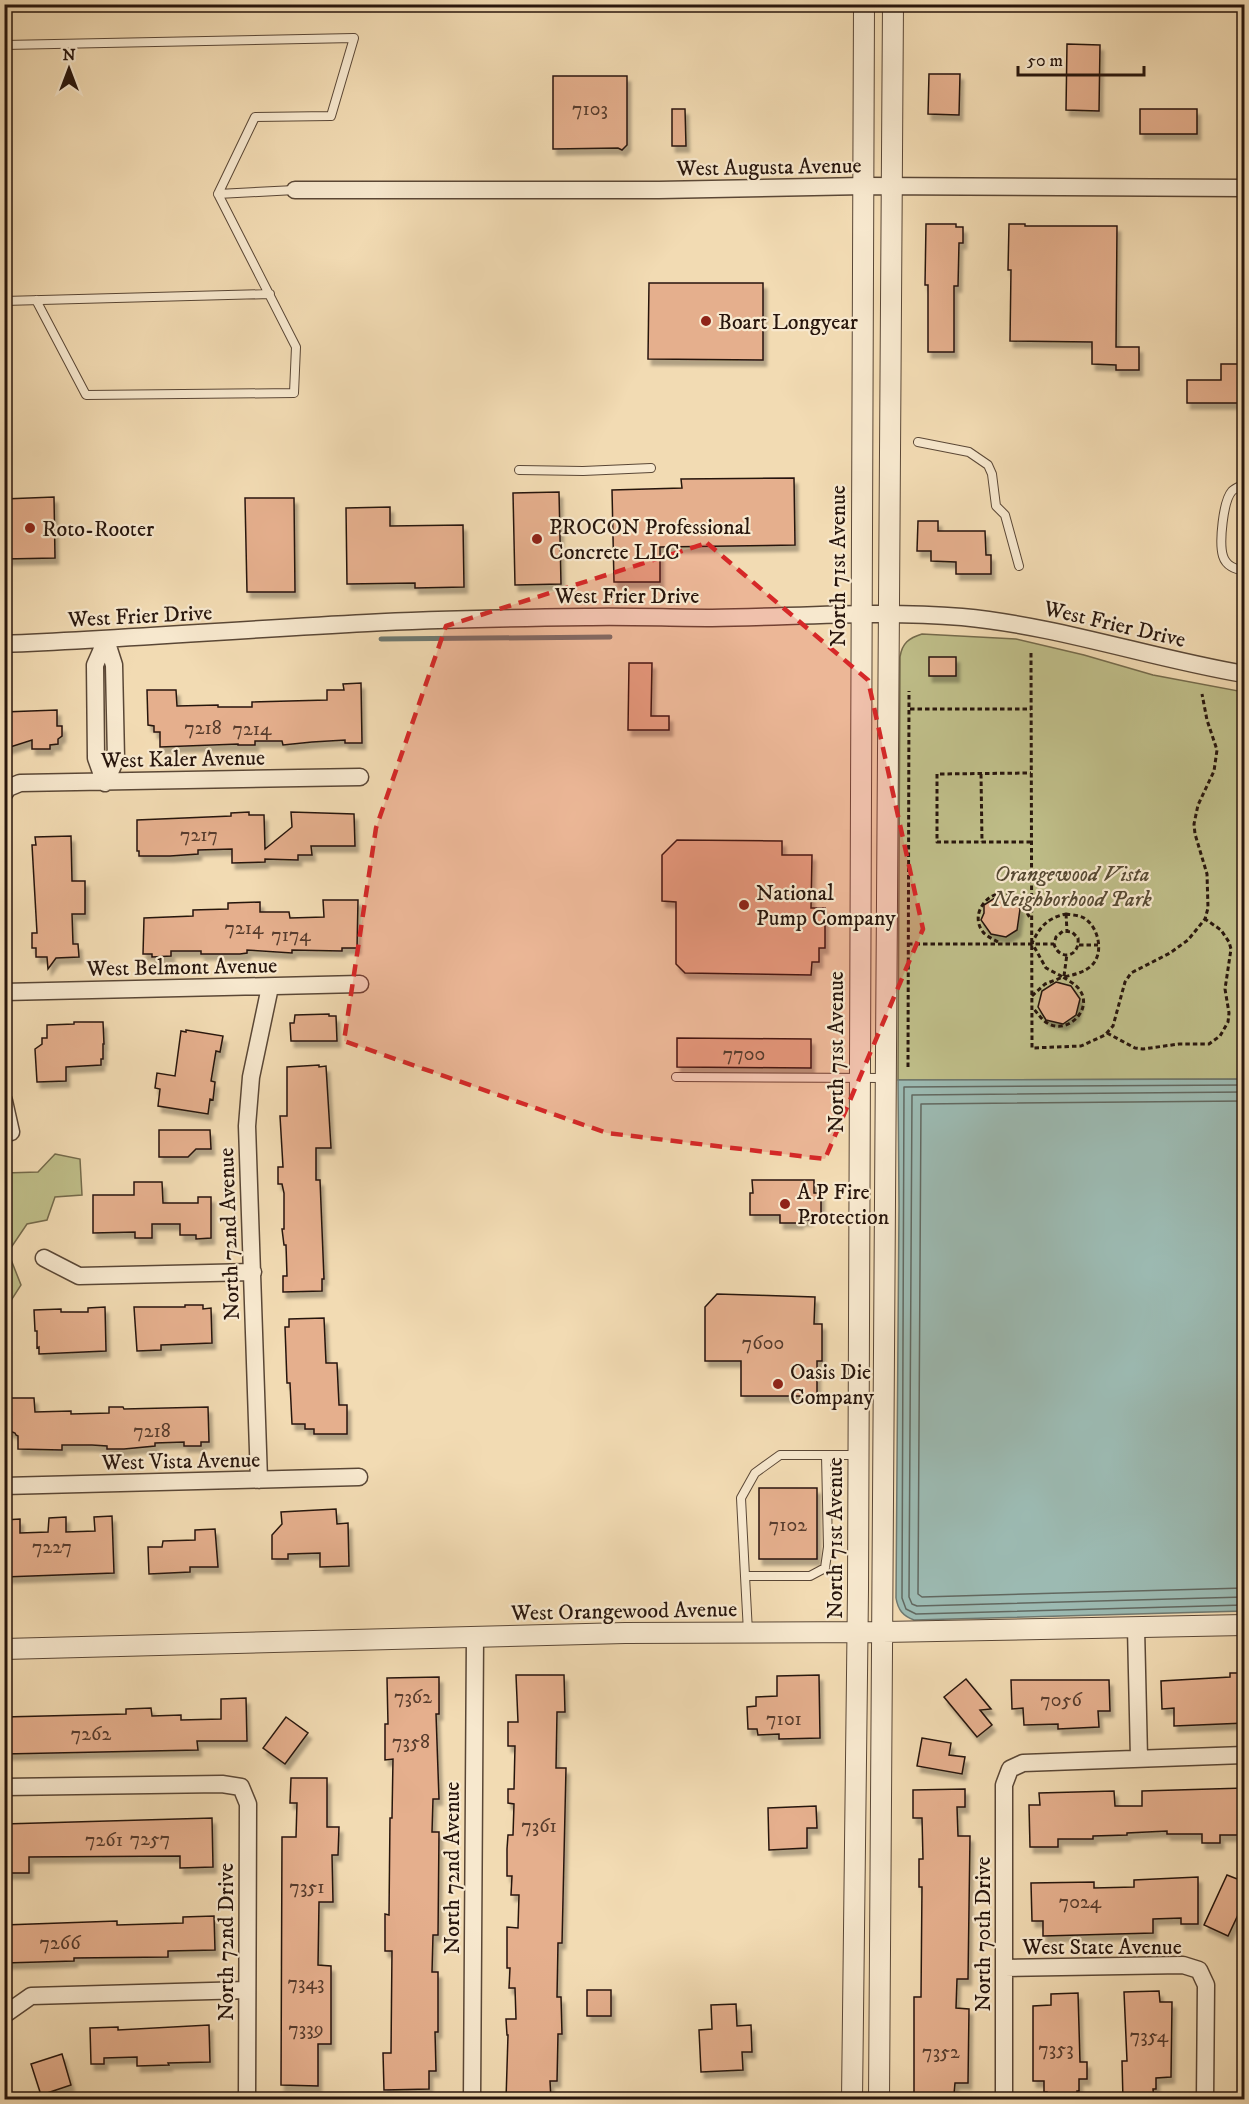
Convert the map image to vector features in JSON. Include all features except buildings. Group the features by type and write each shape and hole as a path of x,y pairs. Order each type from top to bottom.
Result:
{"street":[{"name":"North 71st Avenue","path":"852,2097 857,1632 864,4"},
{"path":"852,2097 879,2097 893,4"},
{"name":"West Augusta Avenue","path":"295,190 659,190 864,186 1245,188"},
{"path":"862,442 891,442"},
{"name":"West Frier Drive","path":"4,644 106,640 390,622 588,616 708,618 890,614 958,617 1011,624 1245,674"},
{"path":"105,783 96,758 95,664 106,640"},
{"name":"West Kaler Avenue","path":"6,791 20,783 360,777"},
{"path":"860,842 888,843"},
{"name":"West Belmont Avenue","path":"4,992 360,984"},
{"name":"North 72nd Avenue","path":"259,1480 247,1150 248,1102 255,1053 270,987"},
{"path":"4,1101 12,1131"},
{"path":"44,1258 79,1276 253,1272"},
{"name":"West Vista Avenue","path":"4,1486 359,1477"},
{"name":"West Orangewood Avenue","path":"4,1649 625,1633 883,1632 1245,1625"},
{"path":"1136,1628 1138,1758 1245,1755"},
{"name":"North 72nd Avenue","path":"472,2100 475,1636"},
{"name":"North 70th Drive","path":"1004,2100 1004,1785 1010,1769 1023,1763 1138,1758"},
{"name":"North 72nd Drive","path":"4,1787 222,1784 242,1787 248,1804 247,2100"},
{"name":"West State Avenue","path":"1005,1968 1183,1965 1199,1970 1206,1985 1205,2100"},
{"path":"4,2015 31,1996 247,1990"}],"lane":[{"path":"4,45 354,38 331,116 255,117 218,194"},
{"path":"218,194 295,190"},
{"path":"36,300 86,395 294,393 296,347 218,194"},
{"path":"4,301 270,294"},
{"path":"918,442 969,452 988,465 992,474 996,506 1005,516 1019,566"},
{"path":"519,470 583,471 651,468"},
{"path":"1245,484 1233,490 1226,503 1222,555 1229,566 1245,571"},
{"path":"676,1077 887,1078"},
{"path":"748,1632 741,1498 755,1473 780,1455 858,1455"},
{"path":"745,1576 810,1576 825,1568 828,1547 826,1455"}],"path":[{"path":"1031,653 1032,1048 1081,1046 1107,1033 1113,1026 1125,982 1131,973 1170,953 1188,940 1205,919 1208,908 1208,874 1194,824 1198,805 1214,771 1217,750 1207,720 1202,694"},
{"path":"908,1067 909,691"},
{"path":"910,709 1031,709"},
{"path":"1031,773 937,774 937,842 1032,842"},
{"path":"981,774 982,842"},
{"path":"1001,943 983,933 979,924 980,909 983,902 990,896 998,893 1017,897 1032,920"},
{"path":"1032,943 1043,924 1055,916 1066,914 1083,917 1093,926 1098,936 1095,962 1078,974 1045,984 1032,996"},
{"path":"1066,914 1067,931"},
{"path":"1107,1033 1135,1048 1143,1049 1179,1044 1209,1044 1220,1036 1228,1022 1229,1013 1225,989 1231,949 1221,930 1205,919"},
{"path":"1063,931 1067,931 1072,932 1078,938 1079,945 1076,952 1061,954 1056,950 1054,944 1056,937 1063,931"},
{"path":"1032,943 1046,968 1064,977 1079,989 1082,994 1083,1008 1074,1021 1062,1027 1053,1026 1042,1020 1032,1006"},
{"path":"908,944 1054,944"},
{"path":"1079,945 1098,945"},
{"path":"1064,977 1067,954"}],"highlighted area":[{"path":"707,543 868,680 923,929 825,1159 607,1133 344,1041 376,828 446,626"}],"green space":[{"name":"Orangewood Vista Neighborhood Park","path":"922,634 1016,639 1084,655 1153,675 1244,692 1244,1079 898,1080 900,657 902,648 907,642"},
{"path":"55,1154 80,1159 82,1195 55,1197 47,1220 27,1224 8,1252 21,1285 5,1310 5,1173 38,1172"}],"water":[{"path":"1244,1079 1244,1611 914,1620 907,1617 898,1606 896,1598 898,1080"}],"waterway":[{"path":"381,639 610,637"}],"place":[{"name":"Boart Longyear","path":"706,321"},
{"name":"Roto-Rooter","path":"30,528"},
{"name":"PROCON Professional Concrete LLC","path":"537,539"},
{"name":"National Pump Company","path":"744,905"},
{"name":"A P Fire Protection","path":"785,1204"},
{"name":"Oasis Die Company","path":"778,1384"}]}
